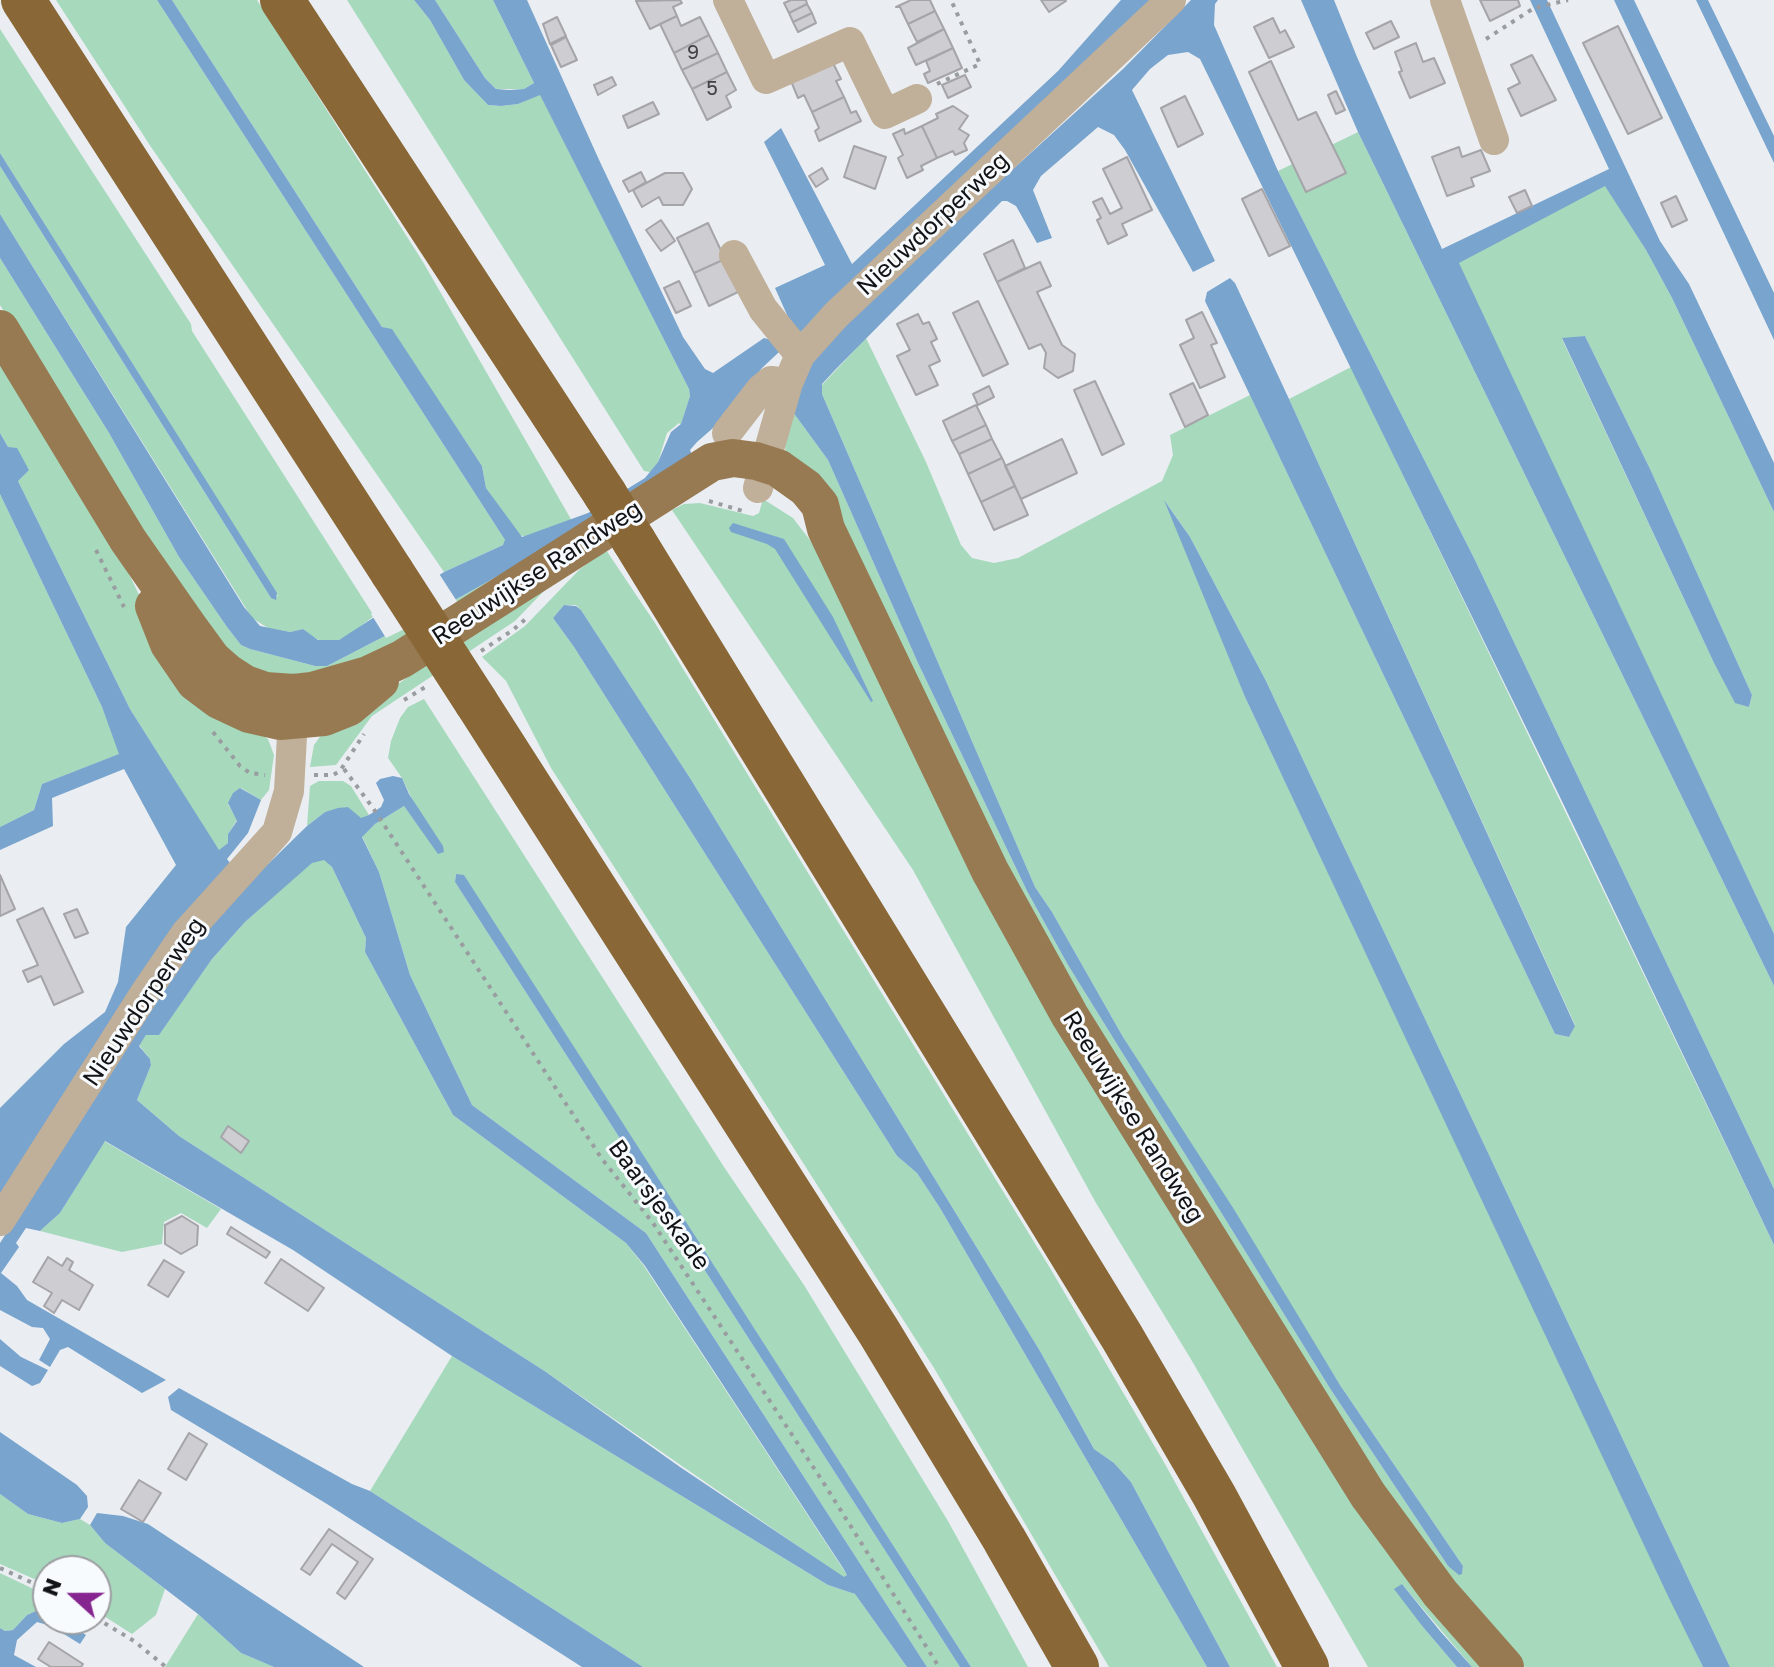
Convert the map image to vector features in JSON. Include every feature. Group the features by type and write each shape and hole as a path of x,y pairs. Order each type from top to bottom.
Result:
{"highway":[{"path":"23,0 895,1358 1077,1667"},
{"path":"282,0 634,541 1079,1265 1247,1556 1307,1667"},
{"path":"1247,1556 1328,1667"}],"main road":[{"name":"Reeuwijkse Randweg","path":"0,329 128,540 219,666 235,678 294,707 402,659 672,487 761,476 826,529 990,871 1070,1016 1368,1495 1440,1593 1505,1667"}],"street":[{"path":"728,0 766,79 850,42 885,114 917,99"},
{"name":"Nieuwdorperweg","path":"761,476 798,353 1171,0"},
{"path":"1445,0 1494,140"},
{"path":"734,255 763,309 798,353"},
{"path":"727,433 761,389 771,381 788,383"},
{"name":"Nieuwdorperweg","path":"0,1221 186,933 277,832 289,791 294,707"}],"path":[{"path":"917,99 932,86 980,64 951,0"},
{"path":"1463,54 1534,8 1568,0"},
{"name":"Baarsjeskade","path":"344,768 602,1159 653,1223 823,1482 939,1667"},
{"path":"0,1568 32,1583"},
{"path":"112,1628 166,1667"}],"green space":[{"path":"56,0 157,0 505,544 444,572 151,147"},
{"path":"172,0 257,0 423,262 572,521 529,537 518,535 486,488 482,466 392,330 382,327"},
{"path":"347,0 414,0 430,20 464,80 488,105 518,104 540,94 689,389 690,396 681,425 679,423 667,433 658,462 650,472 644,471"},
{"path":"435,0 493,0 534,83 524,89 496,89 485,78"},
{"path":"0,29 191,324 192,331 374,616 349,635 325,642 303,629 290,632 268,628 252,618 0,214 0,166 271,598 278,596 0,153"},
{"path":"1358,132 1774,986 1774,1189 1474,558 1278,171"},
{"path":"1605,185 1672,298 1774,512 1774,934 1458,263","holes":["1585,336 1651,471 1752,695 1749,707 1735,702 1714,663 1562,339"]},
{"path":"0,258 109,433 179,557 241,645 315,666 327,666 464,595 581,529 402,639 320,680 244,674 150,553 0,305"},
{"path":"866,338 926,462 961,545 972,558 994,563 1018,558 1162,481 1173,455 1170,435 1250,395 1555,1034 1569,1037 1575,1025 1289,399 1351,367 1774,1245 1774,1667 1730,1667 1266,681 1190,537 1167,504 1245,697 1703,1667 1525,1667 1458,1596 1371,1475 1129,1089 787,460 783,433 790,408 828,460 918,663 1027,891 1068,965 1331,1390 1448,1566 1462,1573 1463,1566 1340,1385 1123,1037 1035,887 822,394 822,385"},
{"path":"0,355 111,537 179,677 268,739 274,755 269,790 261,800 241,788 228,804 237,820 228,834 228,843 219,851 130,709 18,481 29,469 8,447 0,433"},
{"path":"0,494 102,707 120,754 42,784 34,810 0,827"},
{"path":"763,499 793,518 826,561 890,689 1489,1667 1472,1667 1402,1584 1423,1627 1457,1667 1368,1667 1192,1361 1096,1203 913,870 672,510 684,504 700,503 753,516 759,513"},
{"path":"606,550 655,623 1050,1268 1165,1464 1277,1667 1230,1667 1131,1482 1114,1463 1094,1449 1040,1351 690,778 581,610 576,605 564,605 553,618 897,1156 917,1173 940,1208 1207,1667 1109,1667 934,1368 551,768 506,681 482,657 525,626 580,569"},
{"path":"569,565 515,621 372,716 336,765 310,767 314,745 324,731 385,693"},
{"path":"424,699 724,1167 804,1285 948,1521 1028,1667 971,1667 464,876 456,874 455,882 960,1667 927,1667 646,1233 472,1105 410,975 379,872 362,836 404,806 438,853 402,778 388,758 400,718 408,707"},
{"path":"319,781 343,781 351,786 369,815 361,819 348,807 325,812 307,826 310,786"},
{"path":"324,859 332,867 366,938 365,952 453,1115 626,1243 847,1575 844,1578 546,1372 179,1136 137,1100 151,1065 139,1045 146,1035 159,1034 212,959 245,922 312,862"},
{"path":"104,1141 221,1209 207,1228 181,1213 164,1222 162,1244 122,1252 40,1231 60,1213"},
{"path":"452,1356 828,1585 855,1594 907,1667 643,1667 370,1491"},
{"path":"0,1494 28,1514 62,1523 80,1519 90,1525 105,1543 165,1589 156,1615 132,1634 112,1621 112,1555 32,1555 32,1578 0,1564"},
{"path":"0,1573 32,1588 32,1613 13,1630 0,1628"},
{"path":"198,1614 241,1653 274,1667 165,1667"}],"water":[{"path":"157,0 172,0 382,327 392,329 482,466 486,488 522,537 588,513 645,478 658,462 671,432 681,424 690,396 689,389 540,95 518,104 488,105 464,80 430,20 414,0 435,0 485,78 496,89 509,90 524,89 534,83 493,0 527,0 683,337 705,369 713,373 764,338 771,340 788,317 775,288 825,265 764,142 781,128 852,264 1058,71 1121,0 1155,0 762,368 721,421 690,450 692,455 581,529 464,595 327,666 315,666 250,649 241,645 227,627 179,557 109,433 0,258 0,214 244,607 260,626 290,632 303,629 318,640 339,640 444,572 503,545 505,540"},
{"path":"1191,0 1218,0 1214,25 1278,171 1474,558 1774,1189 1774,1245 1559,795 1200,59 1188,52 1168,55 1150,69 1132,90 1215,261 1193,272 1125,150 1114,135 1098,127 1041,176 1033,190 1052,238 1037,243 1016,206 1002,201 835,370 822,384 822,394 1035,887 1123,1037 1235,1211 1340,1385 1463,1566 1459,1575 1448,1566 1331,1390 1068,965 1027,891 918,663 828,460 790,408 802,374 833,333 1123,69"},
{"path":"1301,0 1334,0 1442,249 1609,169 1530,0 1547,0 1660,241 1689,284 1774,463 1774,512 1672,298 1605,186 1459,263 1774,934 1774,986 1358,132"},
{"path":"1614,0 1634,0 1774,293 1774,340"},
{"path":"1696,0 1708,0 1774,136 1774,163"},
{"path":"0,153 277,593 276,600 271,598 0,166"},
{"path":"1230,278 1289,399 1575,1026 1569,1037 1555,1034 1205,301 1207,292"},
{"path":"1585,336 1651,471 1752,695 1749,707 1735,703 1714,663 1562,338"},
{"path":"0,433 8,447 17,448 29,470 18,481 130,709 219,850 228,843 228,834 237,821 228,803 233,793 240,788 261,800 248,833 227,859 230,863 0,1197 0,1108 64,1044 105,1012 118,982 126,927 176,865 124,769 52,798 53,826 0,850 0,827 34,810 42,784 119,754 102,707 0,494"},
{"path":"1164,500 1190,537 1266,681 1730,1667 1703,1667 1668,1596 1245,697"},
{"path":"733,523 784,539 833,617 873,701 775,549 731,532 729,528"},
{"path":"564,605 576,606 581,610 690,778 1040,1351 1094,1449 1114,1463 1131,1482 1230,1667 1207,1667 940,1208 917,1173 897,1156 553,618"},
{"path":"393,776 402,778 443,846 444,852 438,854 404,806 375,824 362,837 379,872 410,975 472,1105 646,1233 927,1667 907,1667 855,1594 828,1585 452,1356 293,1250 105,1141 60,1213 40,1231 26,1228 16,1243 19,1247 1,1273 17,1286 27,1300 166,1380 142,1393 68,1347 60,1350 50,1367 39,1360 50,1339 43,1328 32,1327 0,1310 0,1243 183,958 226,905 325,812 348,807 361,818 381,807 384,800 376,783","holes":["324,860 332,867 366,938 365,952 453,1115 626,1243 645,1266 847,1575 844,1577 680,1467 546,1372 179,1136 137,1100 151,1065 139,1046 146,1035 159,1035 212,959 245,922 312,863"]},
{"path":"456,874 464,875 971,1667 960,1667 455,882"},
{"path":"0,1339 21,1357 48,1370 40,1383 32,1386 0,1366"},
{"path":"179,1388 370,1491 643,1667 582,1667 327,1504 171,1410 168,1397"},
{"path":"0,1432 77,1485 87,1496 88,1507 80,1519 62,1523 28,1514 0,1494"},
{"path":"97,1513 123,1516 148,1524 364,1667 274,1667 241,1653 198,1614 105,1543 90,1525"},
{"path":"1402,1584 1472,1667 1457,1667 1423,1627 1394,1589"},
{"path":"32,1613 32,1626 17,1640 14,1655 36,1667 0,1667 0,1628 13,1630"},
{"path":"66,1635 86,1635 80,1644"}],"pier":[{"path":"438,572 458,603 386,638 371,614"}],"building":[{"path":"680,0 682,3 673,7 677,16 650,29 636,1"},
{"path":"806,0 807,4 789,13 784,3"},
{"path":"911,0 930,0 935,11 908,24 900,7 896,7"},
{"path":"1041,0 1065,0 1066,1 1049,12"},
{"path":"1480,0 1518,0 1520,6 1490,21"},
{"path":"807,4 812,13 793,22 789,13"},
{"path":"935,11 944,29 917,42 908,24"},
{"path":"812,13 816,23 798,32 793,22"},
{"path":"677,16 681,26 700,17 709,35 674,53 660,24"},
{"path":"557,17 566,36 550,44 543,24"},
{"path":"1273,18 1280,33 1285,30 1294,47 1269,58 1254,27"},
{"path":"1391,21 1399,37 1374,49 1366,33"},
{"path":"1618,26 1662,118 1628,134 1583,43"},
{"path":"944,29 953,48 916,65 908,48"},
{"path":"709,35 718,53 682,70 674,53"},
{"path":"566,37 577,60 561,67 551,45"},
{"path":"1416,43 1423,62 1434,58 1445,83 1410,98 1395,52"},
{"path":"953,48 962,68 928,83 924,74 930,71 926,61"},
{"path":"718,53 727,72 692,89 682,70"},
{"path":"1532,55 1556,100 1521,116 1508,89 1520,83 1511,65"},
{"path":"1271,61 1298,120 1316,112 1346,173 1306,192 1249,72"},
{"path":"833,63 841,79 836,81 844,97 812,112 804,95 798,98 791,81"},
{"path":"727,72 736,90 726,96 731,107 707,120 692,89"},
{"path":"965,75 971,87 948,98 942,85"},
{"path":"612,77 616,85 598,95 594,85"},
{"path":"1336,91 1345,110 1336,114 1328,95"},
{"path":"1185,96 1203,134 1178,147 1161,108"},
{"path":"844,97 851,113 856,111 861,121 819,141 815,131 819,128 812,112"},
{"path":"653,102 659,114 628,128 623,116"},
{"path":"953,106 968,116 959,129 969,135 964,143 967,150 955,155 953,151 937,158 922,126 938,118 936,114"},
{"path":"922,126 937,158 907,178 898,158 903,155 893,134 904,129 905,134"},
{"path":"854,146 886,157 875,189 844,177"},
{"path":"1459,147 1462,157 1481,150 1490,171 1471,178 1474,186 1447,196 1432,157"},
{"path":"1127,157 1152,210 1122,224 1127,235 1108,244 1093,202 1102,198 1110,214 1122,208 1103,169"},
{"path":"822,168 828,179 816,187 809,176"},
{"path":"641,172 646,182 629,192 623,181"},
{"path":"665,173 683,173 692,189 683,205 663,205 659,197 642,207 633,190"},
{"path":"1262,189 1290,246 1269,256 1242,199"},
{"path":"1525,190 1532,206 1517,213 1509,197"},
{"path":"1676,196 1687,220 1672,227 1661,203"},
{"path":"661,220 675,241 661,251 646,230"},
{"path":"708,223 725,259 694,273 677,238"},
{"path":"1013,240 1025,268 997,282 984,254"},
{"path":"725,259 740,291 709,306 694,273"},
{"path":"1040,262 1051,286 1037,292 1062,345 1075,354 1073,371 1058,378 1044,368 1046,353 1041,344 1029,349 997,282"},
{"path":"679,281 691,306 676,313 664,288"},
{"path":"978,301 1008,364 983,376 953,313"},
{"path":"1202,312 1217,343 1211,345 1225,377 1200,388 1180,345 1194,338 1186,320"},
{"path":"918,314 923,324 929,322 937,339 931,342 940,361 929,366 938,385 916,395 897,356 910,350 897,324"},
{"path":"1095,381 1124,444 1102,455 1074,390"},
{"path":"1193,383 1208,415 1185,427 1170,394"},
{"path":"989,386 994,397 978,405 973,394"},
{"path":"976,405 986,425 952,441 943,421"},
{"path":"986,425 992,439 959,454 952,441"},
{"path":"992,439 1002,458 968,474 959,454"},
{"path":"1062,439 1077,473 1021,499 1005,466"},
{"path":"1002,458 1015,486 981,502 968,474"},
{"path":"1015,486 1028,515 994,530 981,502"},
{"path":"0,875 15,909 0,916"},
{"path":"43,908 83,992 54,1005 41,976 28,982 23,971 38,965 17,920"},
{"path":"77,909 88,933 75,938 64,914"},
{"path":"228,1126 249,1141 241,1153 221,1137"},
{"path":"182,1216 198,1226 197,1245 181,1254 165,1244 165,1225"},
{"path":"231,1227 270,1252 266,1258 227,1234"},
{"path":"48,1257 62,1266 67,1258 73,1262 69,1270 93,1285 79,1310 62,1300 54,1313 44,1306 52,1293 33,1282"},
{"path":"281,1259 324,1288 308,1311 265,1283"},
{"path":"164,1260 184,1272 168,1297 148,1285"},
{"path":"189,1433 207,1444 186,1480 168,1469"},
{"path":"139,1480 161,1493 143,1522 121,1509"},
{"path":"329,1529 373,1559 345,1599 337,1593 358,1562 332,1544 310,1575 301,1569"},
{"path":"49,1642 83,1664 81,1667 51,1667 38,1659"}]}
